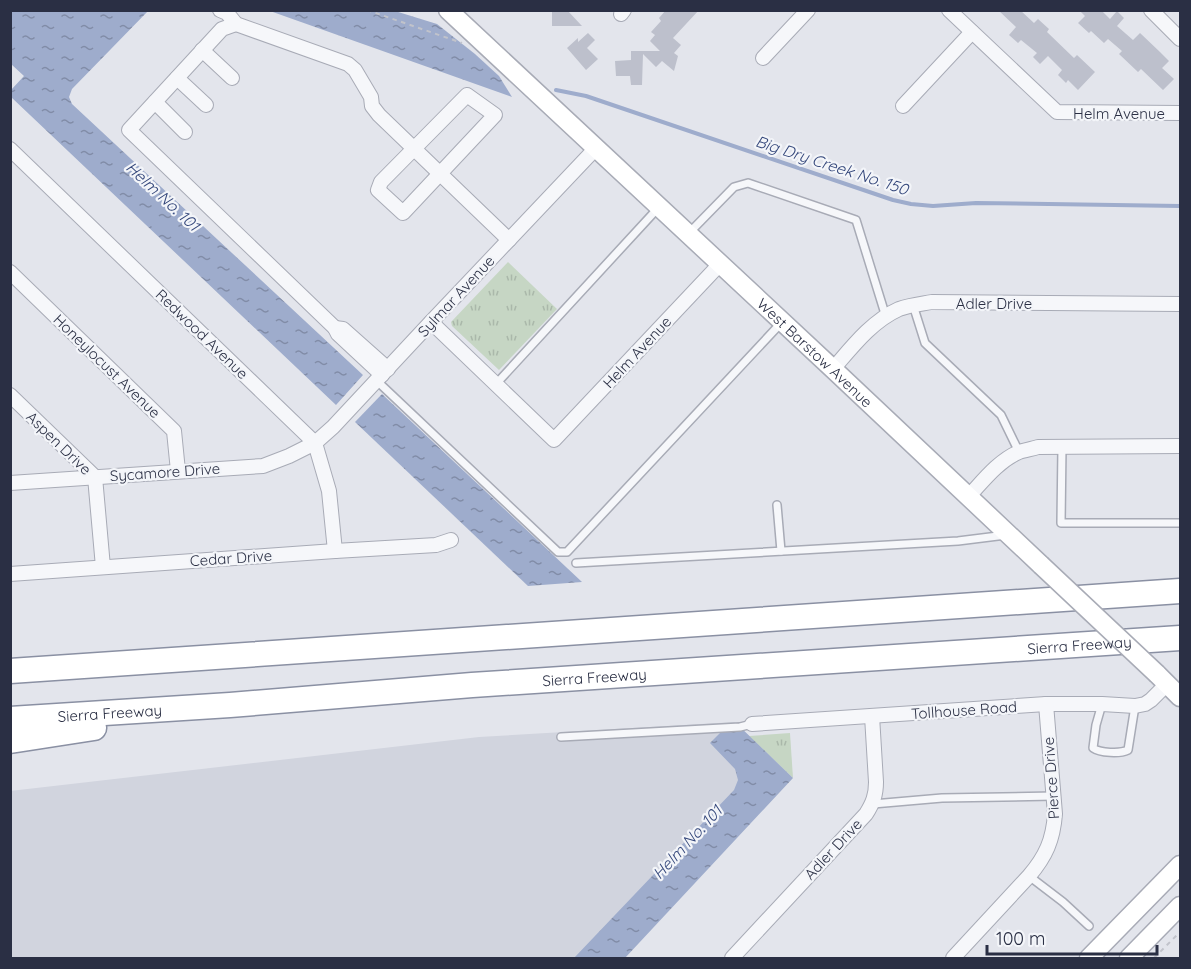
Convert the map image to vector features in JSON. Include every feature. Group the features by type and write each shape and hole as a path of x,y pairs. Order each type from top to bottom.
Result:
{"highway":[{"path":"10,672 1180,591"},
{"name":"Sierra Freeway","path":"10,719 230,705 472,685 1180,638"},
{"path":"10,741 230,705"}],"main road":[{"name":"West Barstow Avenue","path":"448,10 1009,534 1180,697"},
{"path":"1089,958 1180,865"},
{"path":"1129,958 1180,906"}],"street":[{"path":"220,10 227,13 236,24 348,64 355,70 371,97 372,106 379,115 417,146 512,237"},
{"path":"763,58 808,10"},
{"path":"903,106 972,32 948,10"},
{"path":"1151,10 1180,39"},
{"path":"236,24 222,29 129,130 382,375"},
{"name":"Helm Avenue","path":"972,32 1056,112 1180,113"},
{"path":"202,50 232,78"},
{"path":"177,78 206,105"},
{"path":"467,95 495,115 442,170 403,213 378,190 381,182 467,95"},
{"path":"154,102 185,132"},
{"name":"Sylmar Avenue","path":"315,443 333,427 596,148"},
{"name":"Redwood Avenue","path":"13,157 315,443 329,490 335,551"},
{"name":"Helm Avenue","path":"496,384 554,440 720,264"},
{"name":"Honeylocust Avenue","path":"10,272 174,431 178,471"},
{"name":"Adler Drive","path":"833,369 866,333 886,317 913,305 932,303 1180,304"},
{"path":"431,322 496,384"},
{"name":"Aspen Drive","path":"10,395 95,477 104,567"},
{"name":"Sycamore Drive","path":"10,483 263,466 315,443"},
{"path":"968,496 1005,460 1019,452 1038,447 1180,446"},
{"name":"Cedar Drive","path":"10,574 436,545 451,540"},
{"path":"1135,706 1151,700 1162,679"},
{"name":"Tollhouse Road","path":"752,724 1046,704 1135,706"},
{"name":"Pierce Drive","path":"952,958 1029,876 1040,862 1054,831 1054,796 1046,704"},
{"name":"Adler Drive","path":"732,958 873,804 876,782 872,716"}],"lane":[{"path":"688,234 734,186 747,183 855,220 886,317"},
{"path":"496,384 659,206"},
{"path":"913,305 925,343 1001,415 1019,452"},
{"path":"382,375 558,552 567,552 782,322"},
{"path":"1062,446 1061,523 1180,523"},
{"path":"777,505 781,551"},
{"path":"576,563 958,541 1009,534"},
{"path":"1102,704 1093,747 1098,751 1123,752 1128,750 1135,706"},
{"path":"561,737 740,727 752,724"},
{"path":"873,804 942,798 1054,796"},
{"path":"1029,876 1089,926"}],"path":[{"path":"367,10 465,44"},
{"path":"1154,958 1180,932"}],"shaded area":[{"path":"735,722 747,737 790,778 624,958 11,958 10,791 479,737"}],"green space":[{"path":"508,262 557,309 499,370 452,326 451,322"},
{"path":"790,733 793,778 749,736"}],"water":[{"name":"Helm No. 101","path":"11,10 148,11 72,89 69,97 72,104 363,375 336,405 11,97 11,90 24,76 11,64"},
{"path":"270,11 395,11 437,24 499,76 512,97"},
{"path":"382,394 582,582 528,586 355,422"},
{"name":"Helm No. 101","path":"736,723 793,778 625,958 574,958 734,790 738,780 735,769 710,743 729,724"}],"building":[{"path":"552,10 567,10 582,26 552,26"},
{"path":"666,10 699,10 673,38 681,45 674,53 678,56 674,71 662,61 656,67 643,54 642,85 631,85 630,76 616,76 615,61 631,60 631,51 660,51 650,41 655,35 651,32 661,21 659,18"},
{"path":"998,10 1020,10 1034,23 1038,19 1049,29 1047,32 1074,58 1077,55 1095,72 1078,90 1068,80 1066,83 1058,75 1062,70 1048,56 1040,64 1033,57 1037,53 1021,40 1018,43 1009,35 1016,27"},
{"path":"1079,10 1101,10 1110,19 1117,11 1124,18 1117,26 1133,40 1140,33 1169,61 1162,68 1174,79 1163,90 1141,69 1138,72 1119,54 1122,51 1108,39 1104,43 1078,23 1085,16"},
{"path":"588,33 595,40 587,48 598,59 586,70 567,48"}],"waterway":[{"name":"Big Dry Creek No. 150","path":"556,90 586,96 893,200 911,204 933,206 976,203 1180,206"}]}
